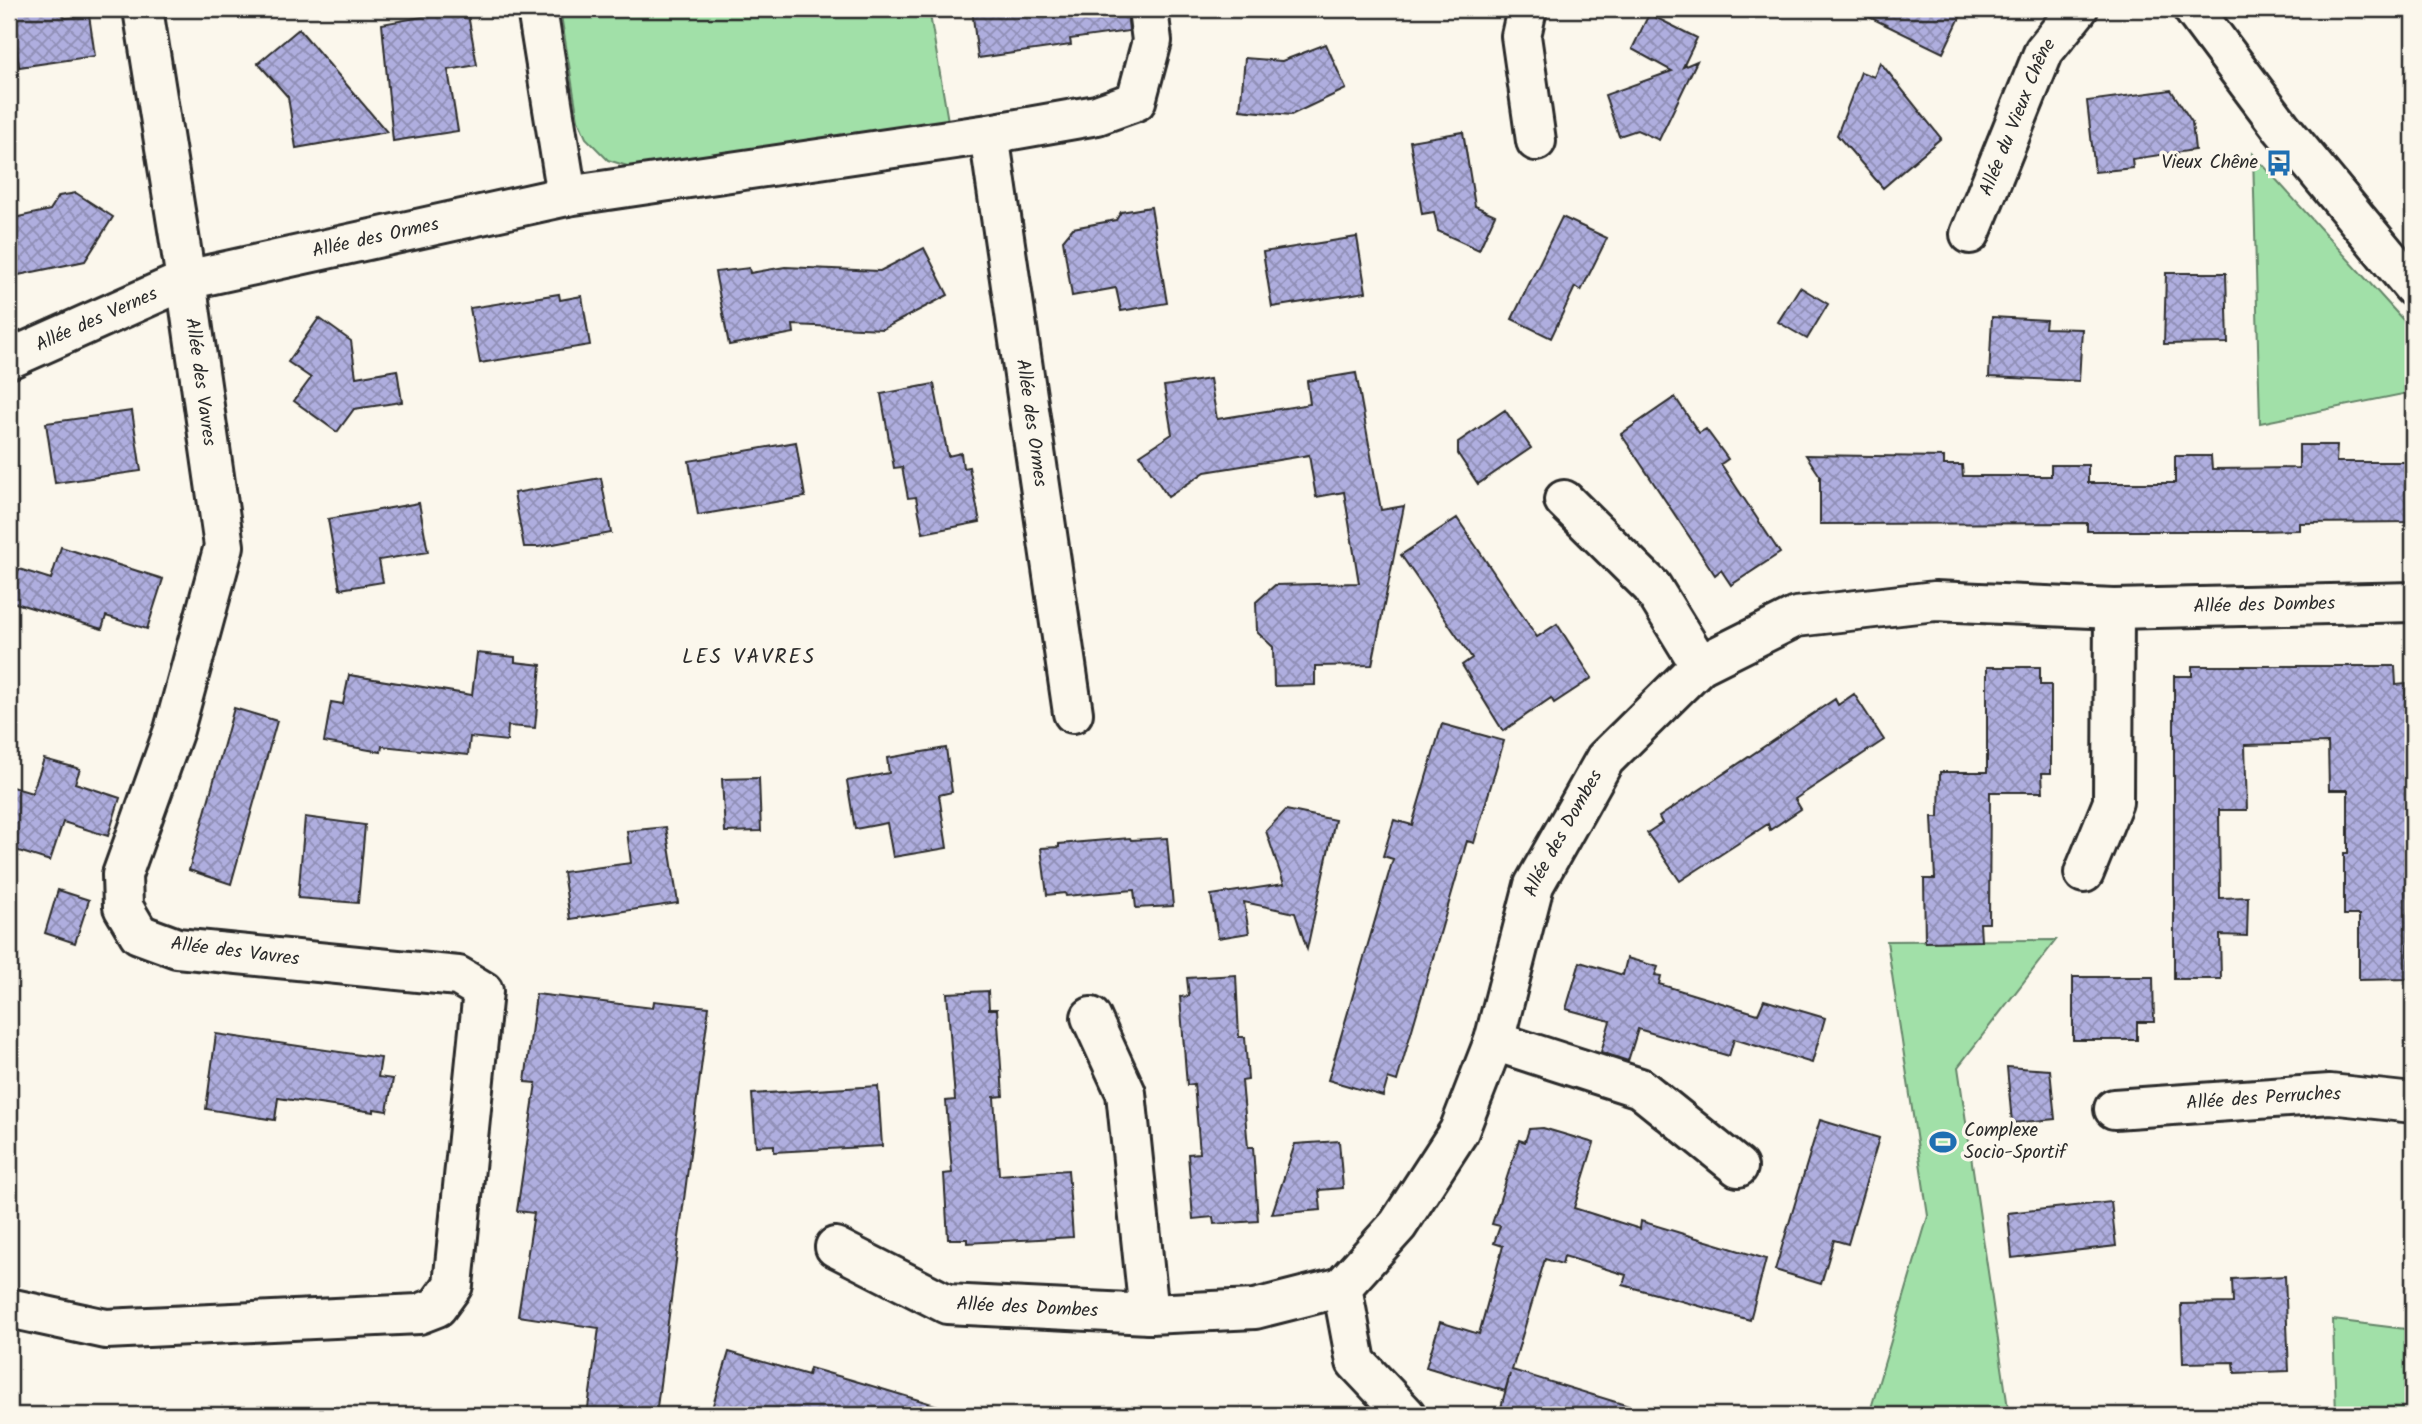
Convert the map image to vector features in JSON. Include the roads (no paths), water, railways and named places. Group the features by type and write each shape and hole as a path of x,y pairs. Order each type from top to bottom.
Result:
{"street":[{"name":"Allée des Vavres","path":"9,1308 106,1329 419,1314 437,1307 453,1285 483,991 458,976 177,948 139,934 123,907 122,875 174,730 224,546 143,9"},
{"path":"537,9 567,196"},
{"name":"Allée des Ormes","path":"186,280 567,196 989,134 1097,115 1136,101 1152,41 1148,9"},
{"path":"1527,9 1521,36 1536,141"},
{"name":"Allée du Vieux Chêne","path":"1970,234 2044,51 2078,9"},
{"path":"2193,9 2281,127 2413,287"},
{"name":"Allée des Ormes","path":"989,134 1073,713"},
{"name":"Allée des Vernes","path":"9,359 186,280"},
{"path":"1564,500 1652,587 1700,664"},
{"name":"Allée des Dombes","path":"835,1247 947,1304 1149,1314 1255,1309 1342,1287 1398,1226 1459,1131 1494,1041 1534,885 1605,759 1700,664 1796,617 1935,601 2114,609 2413,603"},
{"path":"2084,873 2113,802 2114,609"},
{"path":"1091,1017 1126,1093 1149,1314"},
{"path":"1494,1041 1640,1088 1738,1167"},
{"name":"Allée des Perruches","path":"2114,1109 2330,1094 2413,1103"},
{"path":"1342,1287 1356,1363 1406,1415"}],"place":[{"name":"Vieux Chêne","path":"2279,163"},
{"name":"Complexe Socio-Sportif","path":"1943,1142"}],"district":[{"name":"LES VAVRES","path":"749,657"}]}
